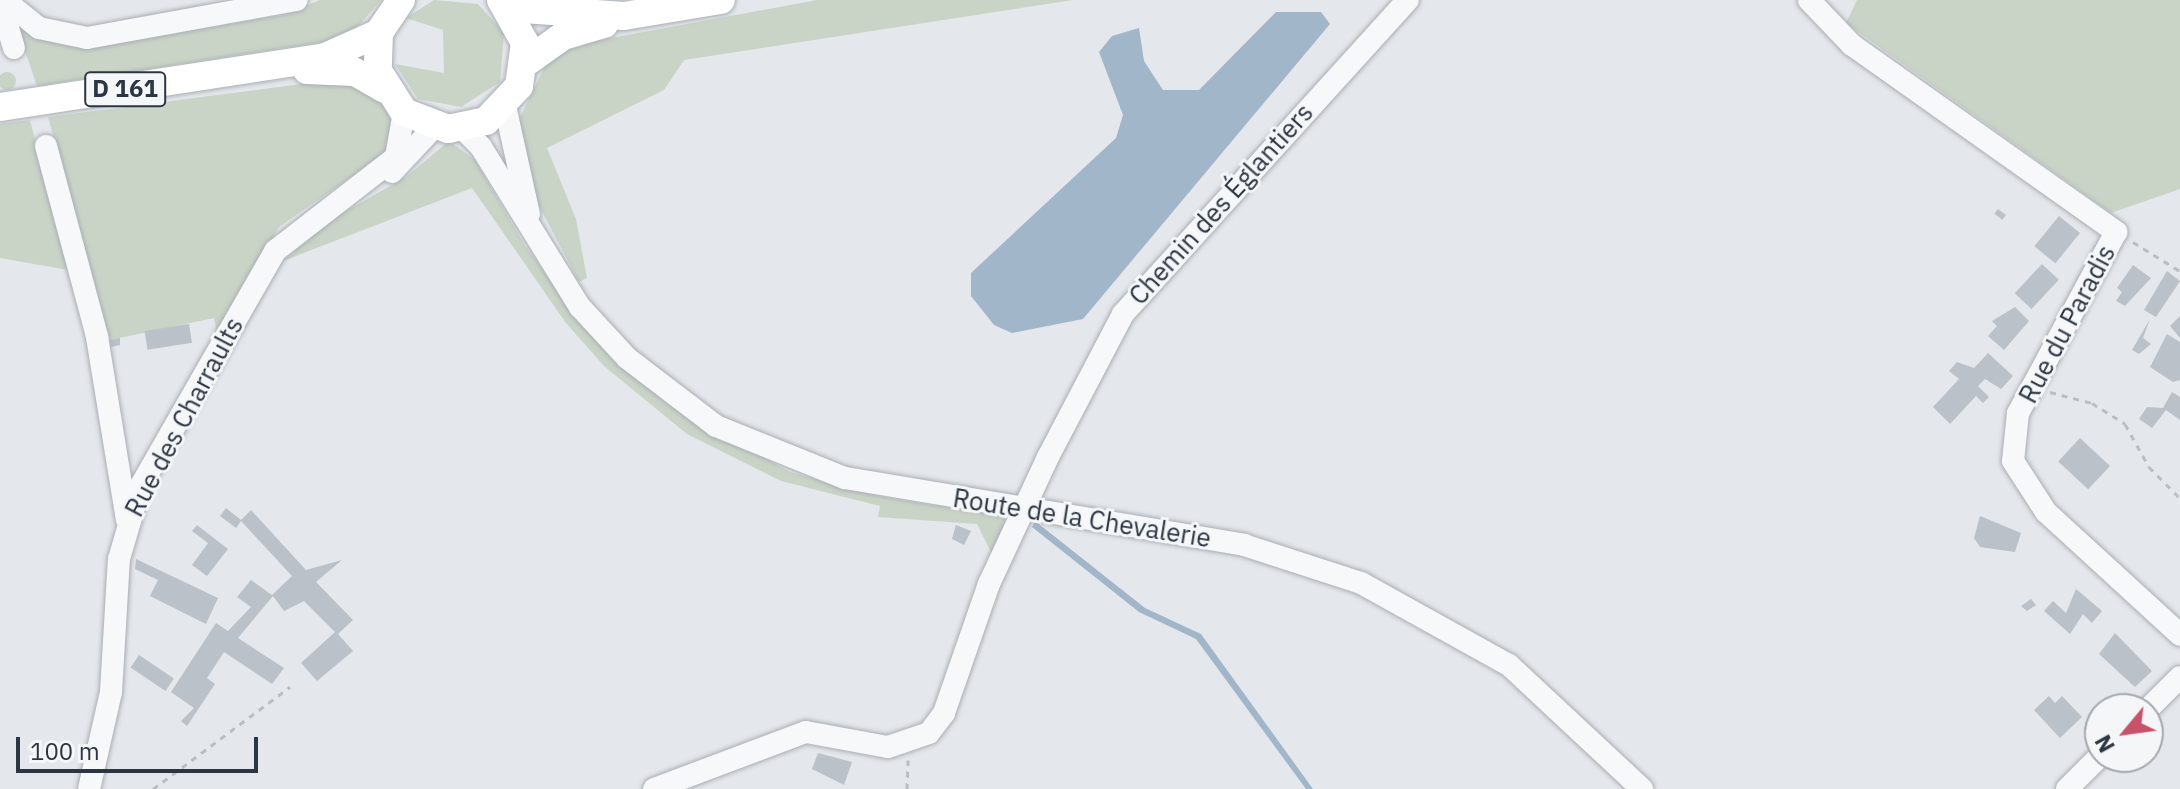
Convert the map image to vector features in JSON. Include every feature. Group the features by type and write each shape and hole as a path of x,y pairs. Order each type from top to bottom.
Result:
{"main road":[{"path":"401,0 379,33 385,89 404,112 448,128 505,106 525,63 563,36 624,16 721,0"},
{"path":"525,63 505,4 624,16"},
{"name":"D 161","path":"0,107 325,57 379,33"},
{"name":"D 161","path":"250,70 355,72 385,89"}],"street":[{"path":"2,1 39,28 87,38 297,0"},
{"name":"Chemin des Églantiers","path":"908,744 944,713 1025,509 1123,314 1408,0"},
{"name":"Rue du Paradis","path":"1809,0 1852,45 2116,232 2034,384 2011,436 2019,477 2046,512 2180,635"},
{"path":"2,1 14,48"},
{"name":"Route de la Chevalerie","path":"505,106 539,242"},
{"name":"Rue des Charraults","path":"89,789 111,692 127,520 275,251 308,220 366,186 396,157 404,112"},
{"path":"366,186 448,128"},
{"name":"Route de la Chevalerie","path":"448,128 539,242 580,307 627,358 746,442 845,478 1244,545 1400,600 1539,688 1642,789"},
{"path":"46,146 97,337 127,520"},
{"path":"2164,693 2180,677"},
{"path":"654,789 806,732 908,744"},
{"path":"2067,789 2084,772"}],"path":[{"path":"2116,232 2180,271"},
{"path":"2034,384 2101,407 2125,424 2149,467 2180,498"},
{"path":"153,789 290,687"},
{"path":"907,789 908,744"}],"green space":[{"path":"320,0 381,0 348,38 37,86 14,19 57,44 108,44 283,15"},
{"path":"434,0 478,4 504,33 500,82 461,107 418,99 395,64 444,73 443,30 406,18"},
{"path":"817,0 1073,0 684,60 664,90 547,148 576,219 587,278 579,282 538,204 516,126 547,62 573,45"},
{"path":"1857,0 2180,0 2180,189 2111,213 1846,23"},
{"path":"3,72 11,72 16,81 14,88 3,90 -2,85 -2,77"},
{"path":"332,80 370,90 383,106 392,121 388,151 279,227 217,332 214,318 110,340 48,117"},
{"path":"30,120 68,270 0,258 0,124"},
{"path":"449,141 475,160 524,244 590,334 668,405 790,472 877,496 1006,517 994,558 977,524 878,517 880,506 781,481 687,434 604,366 566,323 472,188 283,261 323,224 406,177"}],"water":[{"path":"1276,12 1321,12 1330,24 1083,319 1012,333 994,325 971,296 971,273 1116,138 1123,115 1099,52 1112,36 1139,28 1144,61 1163,90 1199,90"},
{"path":"1035,521 1145,608 1201,634 1313,789 1306,789 1196,639 1139,612 1032,527"}],"building":[{"path":"1998,209 2006,215 2002,220 1994,214"},
{"path":"2059,216 2080,233 2055,263 2034,246"},
{"path":"2042,264 2059,280 2032,309 2015,293"},
{"path":"2133,265 2151,278 2125,306 2116,301 2122,292 2117,288"},
{"path":"2167,271 2180,281 2156,317 2144,310"},
{"path":"2015,307 2029,321 2004,350 1988,336 1997,326 1992,321"},
{"path":"2180,316 2180,338 2170,326"},
{"path":"2150,319 2143,338 2151,344 2139,354 2132,350"},
{"path":"189,324 192,343 148,350 145,331"},
{"path":"2167,334 2180,342 2180,380 2173,382 2150,367"},
{"path":"120,338 120,345 111,347 110,340"},
{"path":"1988,353 2013,376 2001,389 1985,379 1978,386 1989,397 1983,403 1976,396 1950,424 1933,407 1959,379 1949,371 1957,362 1974,368"},
{"path":"2172,392 2180,397 2180,420 2166,410 2152,428 2139,419 2147,407 2163,408"},
{"path":"2080,438 2110,466 2088,489 2058,461"},
{"path":"226,508 241,520 251,510 306,570 342,560 316,582 353,620 338,634 353,651 317,681 301,663 335,632 304,601 284,611 273,596 238,638 284,668 272,684 224,652 207,678 215,684 187,726 181,721 194,708 171,692 216,623 228,631 251,607 237,597 251,580 272,595 292,576 241,521 236,528 220,516"},
{"path":"1980,516 2021,533 2015,552 1980,547 1974,538"},
{"path":"197,525 228,549 207,576 192,565 208,543 192,531"},
{"path":"956,525 971,531 964,545 952,539"},
{"path":"136,559 218,598 206,624 150,596 158,580 135,569"},
{"path":"2076,589 2102,611 2092,623 2083,614 2070,634 2044,611 2053,601 2066,613"},
{"path":"2031,599 2036,605 2027,611 2021,606"},
{"path":"2115,633 2152,671 2135,687 2099,654"},
{"path":"139,655 174,678 165,691 131,667"},
{"path":"2049,696 2055,703 2062,696 2082,717 2060,738 2034,710"},
{"path":"818,753 852,762 844,785 812,769"}]}
